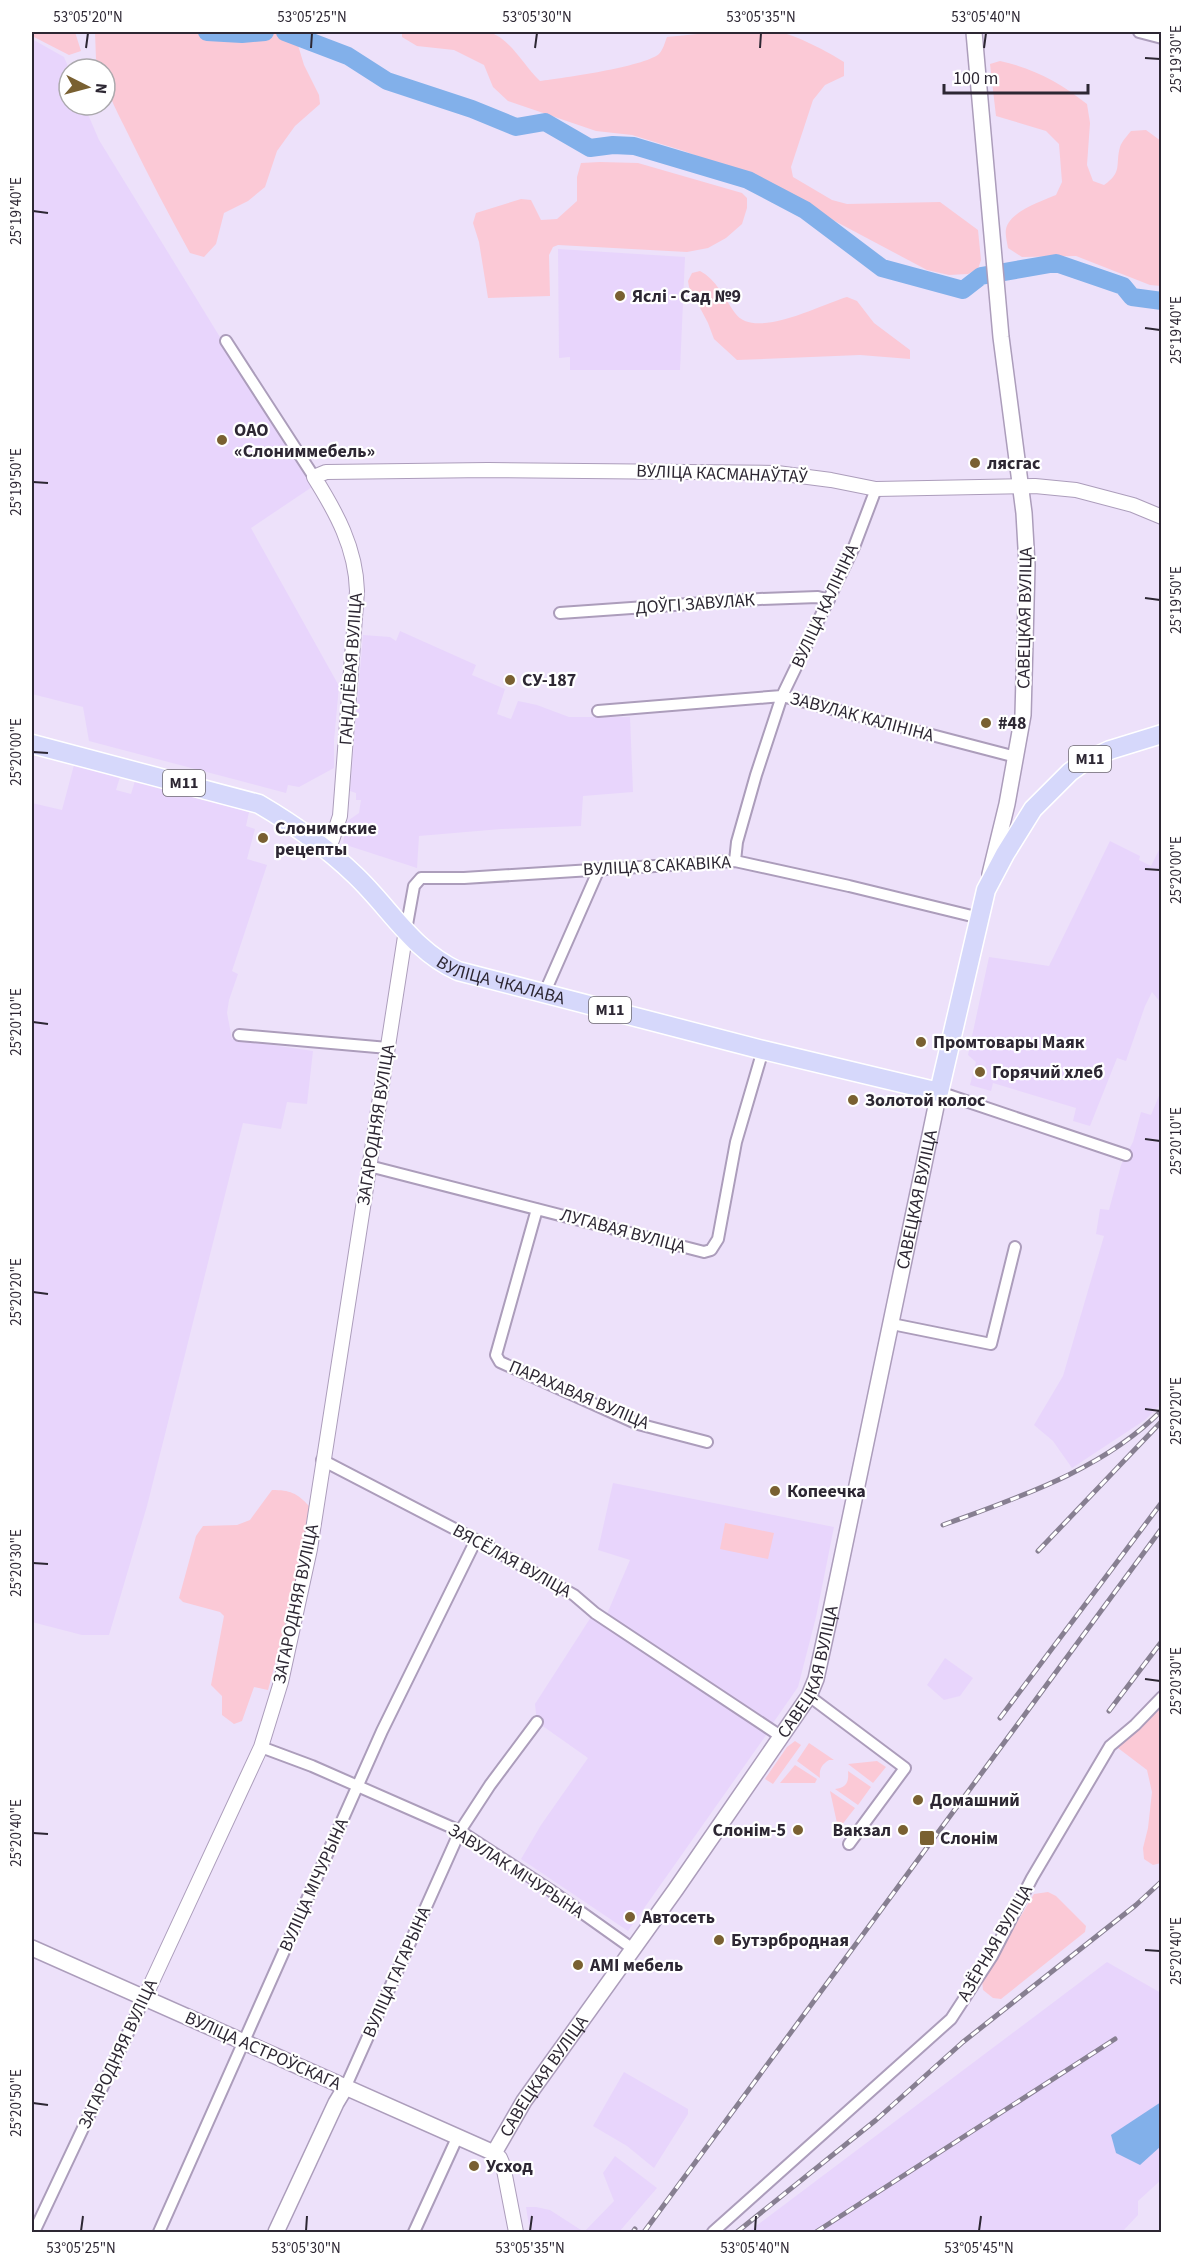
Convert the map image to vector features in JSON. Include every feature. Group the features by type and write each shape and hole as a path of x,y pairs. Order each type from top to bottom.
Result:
{"highway":[{"name":"М11","path":"986,890 1033,809 1070,772 1084,762 1128,744 1161,734"},
{"name":"ВУЛІЦА ЧКАЛАВА","path":"32,744 259,804 289,821 325,848 355,875 428,954 450,968 763,1050 939,1092"},
{"name":"САВЕЦКАЯ ВУЛІЦА","path":"939,1092 986,890"}],"main road":[{"name":"САВЕЦКАЯ ВУЛІЦА","path":"974,32 1001,337 1026,533 1023,715 1007,804 986,890"},
{"path":"1007,804 1033,809"},
{"name":"САВЕЦКАЯ ВУЛІЦА","path":"494,2153 524,2101 809,1696 816,1679 826,1635 939,1092"},
{"name":"ВУЛІЦА АСТРОЎСКАГА","path":"32,1948 494,2153"},
{"name":"ВУЛІЦА ГАГАРЫНА","path":"276,2232 345,2088"}],"street":[{"path":"1139,32 1161,38"},
{"name":"ГАНДЛЁВАЯ ВУЛІЦА","path":"226,341 331,504 348,540 357,572 340,816 332,840 325,848"},
{"name":"ВУЛІЦА КАСМАНАЎТАЎ","path":"314,477 333,471 777,473 876,489 1020,486 1076,490 1133,505 1161,517"},
{"name":"ВУЛІЦА КАЛІНІНА","path":"735,861 737,842 756,775 782,696 854,547 876,489"},
{"name":"ДОЎГІ ЗАВУЛАК","path":"560,613 760,599 818,597 828,600"},
{"name":"ЗАВУЛАК КАЛІНІНА","path":"598,711 782,696 1016,757"},
{"name":"ВУЛІЦА 8 САКАВІКА","path":"406,930 414,886 421,878 464,878 735,861 980,918"},
{"path":"544,994 599,869"},
{"name":"ЗАГАРОДНЯЯ ВУЛІЦА","path":"34,2232 261,1748 281,1682 310,1549 406,930"},
{"path":"239,1035 388,1048"},
{"name":"ЛУГАВАЯ ВУЛІЦА","path":"369,1166 704,1252 711,1250 718,1239 736,1142 763,1050"},
{"name":"ВУЛІЦА ЧКАЛАВА","path":"939,1092 1126,1155"},
{"name":"ПАРАХАВАЯ ВУЛІЦА","path":"537,1209 496,1354 500,1362 638,1424 707,1442"},
{"path":"892,1324 991,1344 1015,1247"},
{"name":"ВЯСЁЛАЯ ВУЛІЦА","path":"322,1460 476,1540 574,1595 594,1613 782,1737"},
{"name":"ВУЛІЦА МІЧУРЫНА","path":"159,2232 400,1692 476,1540"},
{"path":"809,1696 905,1768 849,1844"},
{"name":"АЗЁРНАЯ ВУЛІЦА","path":"713,2232 951,2019 992,1956 1032,1878 1110,1746 1135,1725 1161,1697"},
{"name":"ВУЛІЦА ГАГАРЫНА","path":"345,2088 460,1831 490,1785 537,1722"},
{"name":"ЗАВУЛАК МІЧУРЫНА","path":"261,1748 312,1766 460,1831 550,1890 633,1949"},
{"path":"414,2232 457,2138"},
{"name":"САВЕЦКАЯ ВУЛІЦА","path":"494,2153 503,2165 516,2232"}],"shaded area":[{"path":"751,30 785,33 803,40 844,62 844,76 825,85 813,100 791,167 793,177 832,200 847,204 940,202 978,230 981,260 978,269 968,274 949,275 927,270 831,219 776,186 684,151 632,135 596,131 508,101 493,87 484,65 454,50 417,46 402,37 402,32 489,32 504,40 540,81 602,71 650,59 659,54 667,37"},
{"path":"32,32 75,32 81,51 69,55 32,36"},
{"path":"95,32 294,32 304,65 319,95 320,104 295,126 277,151 265,187 248,201 224,213 216,244 204,257 190,253 117,111 117,57 96,57"},
{"path":"32,39 64,57 57,57 57,117 89,117 99,140 312,487 251,528 339,686 334,768 299,787 288,785 286,793 89,741 83,707 32,694"},
{"path":"1000,61 1046,77 1087,104 1090,123 1087,165 1093,181 1104,185 1114,176 1120,147 1131,131 1146,130 1161,141 1161,286 1150,285 1076,256 1022,257 1008,248 1006,229 1013,217 1026,208 1056,195 1062,182 1059,144 1046,131 996,116 990,64"},
{"path":"581,163 638,163 742,193 747,198 747,208 742,224 726,238 708,248 687,252 558,245 553,247 549,255 550,296 488,298 479,242 473,223 476,213 521,199 531,200 541,220 557,219 577,201 577,177"},
{"name":"Яслі - Сад №9","path":"558,249 685,257 680,370 570,370 570,357 559,358"},
{"path":"700,271 715,284 735,313 744,321 772,322 806,313 847,297 857,301 874,323 910,350 910,359 860,355 737,360 714,339 689,287 688,281 692,273"},
{"path":"400,631 476,665 472,675 505,689 497,714 511,719 518,701 537,705 569,717 630,717 633,792 583,796 581,826 501,829 419,836 417,868 343,844 346,822 359,813 361,800 356,800 356,793 350,791 363,635 390,637 396,641"},
{"path":"74,765 120,777 116,790 131,794 135,781 249,812 246,826 255,829 247,859 267,865 232,971 238,974 227,1013 232,1039 313,1051 307,1104 287,1102 281,1129 243,1123 147,1506 109,1635 82,1635 32,1622 32,803 62,810"},
{"path":"1110,841 1140,856 1139,860 1151,866 1161,846 1161,1003 1152,992 1126,1061 1117,1058 1090,1126 1073,1121 1076,1108 993,1083 991,1091 970,1085 976,1062 968,1055 989,957 1049,966"},
{"path":"1161,1091 1161,1404 1145,1420 1072,1468 1053,1441 1034,1425 1063,1376 1104,1236 1096,1234 1100,1209 1109,1210 1121,1165 1133,1142 1141,1112 1151,1115"},
{"path":"613,1483 834,1527 816,1617 798,1687 773,1723 607,1614 630,1560 598,1550"},
{"path":"272,1490 293,1493 309,1506 292,1598 268,1690 254,1687 242,1721 234,1724 222,1715 222,1696 211,1685 224,1616 220,1612 183,1602 179,1598 196,1536 203,1526 237,1525 250,1520"},
{"path":"725,1523 774,1533 768,1559 720,1549"},
{"path":"591,1617 769,1731 628,1931 521,1859 541,1825 588,1758 537,1722 535,1704"},
{"path":"945,1658 973,1678 960,1696 944,1700 927,1685"},
{"path":"1161,1708 1161,1863 1153,1865 1144,1859 1143,1848 1152,1792 1147,1770 1118,1748"},
{"path":"795,1741 801,1745 773,1784 765,1779 787,1747"},
{"path":"809,1743 834,1760 829,1760 822,1766 820,1778 797,1761"},
{"path":"877,1761 886,1767 873,1783 848,1764"},
{"path":"795,1765 817,1779 815,1783 780,1783"},
{"path":"848,1771 871,1787 858,1805 835,1789 846,1783"},
{"path":"830,1791 855,1808 841,1826 837,1823"},
{"path":"1048,1892 1056,1896 1086,1926 1085,1932 1001,1999 993,1998 983,1990 982,1981 1034,1894"},
{"path":"1107,1962 1161,1993 1161,2180 1138,2201 1138,2215 1122,2232 748,2232"},
{"path":"624,2072 688,2109 688,2114 654,2168 627,2146 593,2126"},
{"path":"615,2156 657,2188 619,2232 584,2232 614,2201 603,2173"},
{"path":"526,2207 550,2210 584,2232 530,2232"}],"water":[{"path":"1161,2102 1161,2146 1140,2165 1116,2153 1111,2135"}],"waterway":[{"path":"207,32 242,34 265,32"},
{"path":"285,32 348,56 387,81 472,109 516,127 545,122 590,148 613,145 634,146 748,180 805,210 882,268 963,290 981,276 1056,263 1123,286 1132,297 1162,301"}],"railway":[{"path":"943,1525 1059,1480 1114,1449 1162,1410"},
{"path":"1038,1551 1162,1421"},
{"path":"1000,1718 1162,1502"},
{"path":"644,2232 1162,1528"},
{"path":"1109,1711 1162,1641"},
{"path":"737,2232 876,2120 963,2042 1136,1905 1162,1881"},
{"path":"816,2232 1115,2039"}],"place":[{"name":"Яслі - Сад №9","path":"620,296"},
{"name":"ОАО «Слониммебель»","path":"222,440"},
{"name":"лясгас","path":"975,463"},
{"name":"СУ-187","path":"510,680"},
{"name":"#48","path":"986,723"},
{"name":"Слонимские рецепты","path":"263,838"},
{"name":"Промтовары Маяк","path":"921,1042"},
{"name":"Горячий хлеб","path":"980,1072"},
{"name":"Золотой колос","path":"853,1100"},
{"name":"Копеечка","path":"775,1491"},
{"name":"Домашний","path":"918,1800"},
{"name":"Слонім-5","path":"798,1830"},
{"name":"Вакзал","path":"903,1830"},
{"name":"Слонім","path":"927,1838"},
{"name":"Автосеть","path":"630,1917"},
{"name":"Бутэрбродная","path":"719,1940"},
{"name":"AMI мебель","path":"578,1965"},
{"name":"Усход","path":"474,2166"}]}
